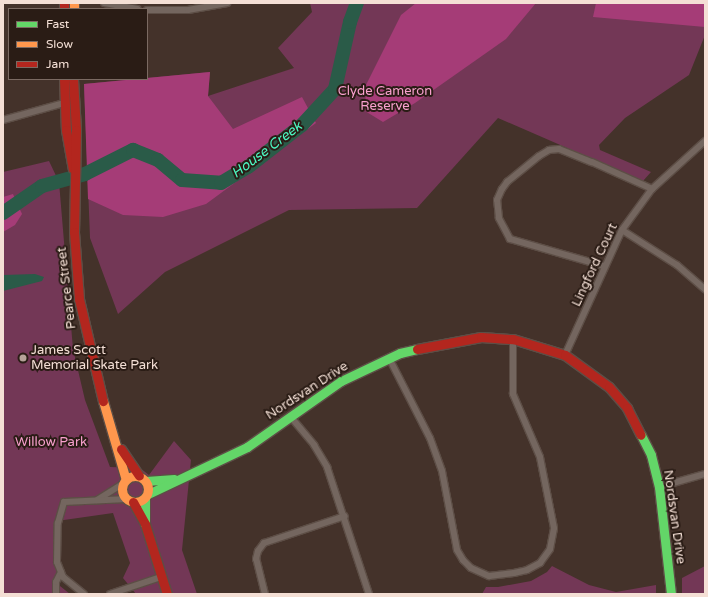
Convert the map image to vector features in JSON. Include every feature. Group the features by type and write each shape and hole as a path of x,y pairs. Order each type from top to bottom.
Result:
{"street":[{"path":"104,3 132,8"},
{"path":"148,10 188,10 227,3"},
{"name":"Pearce Street","path":"64,80 69,103"},
{"name":"Pearce Street","path":"73,80 69,103 70,157 74,171 76,272 83,324 97,380 118,445 125,482 123,492 130,500"},
{"path":"3,120 69,103"},
{"name":"Lingford Court","path":"565,355 604,266 622,230 652,189 705,140"},
{"path":"604,266 510,239 499,218 498,200 502,189 507,182 539,156 549,150 559,150 592,162 652,189"},
{"path":"622,230 677,265 705,289"},
{"name":"Nordsvan Drive","path":"130,500 146,496 176,479 212,465 247,446 341,381 389,358 411,349 445,341 481,337 513,339 565,355 589,370 609,387 626,408 651,455 659,487 671,594"},
{"path":"389,358 430,438 442,471 457,550 471,568 489,576 501,575 528,570 540,563 550,549 554,528 540,457 513,394 513,339"},
{"path":"290,416 314,445 327,468 345,516 369,594"},
{"name":"Pearce Street","path":"118,445 142,478"},
{"path":"659,487 705,474"},
{"path":"142,478 146,496 145,524"},
{"name":"Nordsvan Drive","path":"125,482 142,478 176,479"},
{"path":"96,500 125,482"},
{"path":"84,594 70,584 61,572 56,548 58,523 64,502 130,500 145,524 167,594"},
{"path":"265,594 256,560 258,551 264,543 345,516"},
{"path":"56,594 56,582 61,572"},
{"path":"110,594 161,577"}],"green space":[{"name":"Clyde Cameron Reserve","path":"310,3 705,3 705,35 689,75 625,118 599,145 600,150 651,172 643,181 498,118 417,208 289,210 165,272 118,314 90,238 84,84 126,80 148,80 148,78 210,72 208,96 294,68 278,48 312,12"},
{"path":"416,3 536,3 506,39 415,103 383,122 365,111 366,85 401,15"},
{"path":"596,3 705,3 705,27 593,17"},
{"path":"210,72 208,96 233,129 302,97 316,123 206,204 163,217 123,215 88,199 84,84 126,80 148,80 148,78"},
{"name":"Willow Park","path":"49,161 59,182 73,349 85,400 110,467 140,468 149,475 174,441 191,460 182,550 197,594 136,594 123,578 130,563 113,513 57,521 60,586 70,594 3,594 3,172"},
{"path":"13,194 22,214 15,225 3,232 3,197"},
{"path":"552,566 589,585 616,592 656,585 656,594 482,594 486,587 498,587 531,581 547,572"},
{"path":"705,566 705,594 682,594 682,578"}],"shaded area":[{"path":"35,274 44,277 42,281 3,291 3,275"}],"waterway":[{"name":"House Creek","path":"3,213 42,186 85,174 133,150 158,160 182,180 221,183 248,167 302,125 335,89 350,22 357,3"}],"traffic: fast":[{"path":"148,494 247,447 341,381 400,353 417,349"},
{"path":"641,435 651,455 659,487 671,594"},
{"path":"146,481 174,479"},
{"path":"145,498 145,524"}],"traffic: slow":[{"path":"74,3 74,8"},
{"path":"103,401 126,480"},
{"path":"135,476 144,480 148,489 144,498 135,502 126,498 122,489 126,480 135,476"}],"traffic: jam":[{"path":"64,3 64,8"},
{"path":"64,80 66,130 73,168"},
{"path":"73,80 76,130 74,232 79,299 103,401"},
{"path":"417,349 481,337 513,339 565,355 609,387 627,408 641,435"},
{"path":"121,449 139,476"},
{"path":"133,502 145,524 167,594"}],"place":[{"name":"James Scott Memorial Skate Park","path":"23,358"}]}
